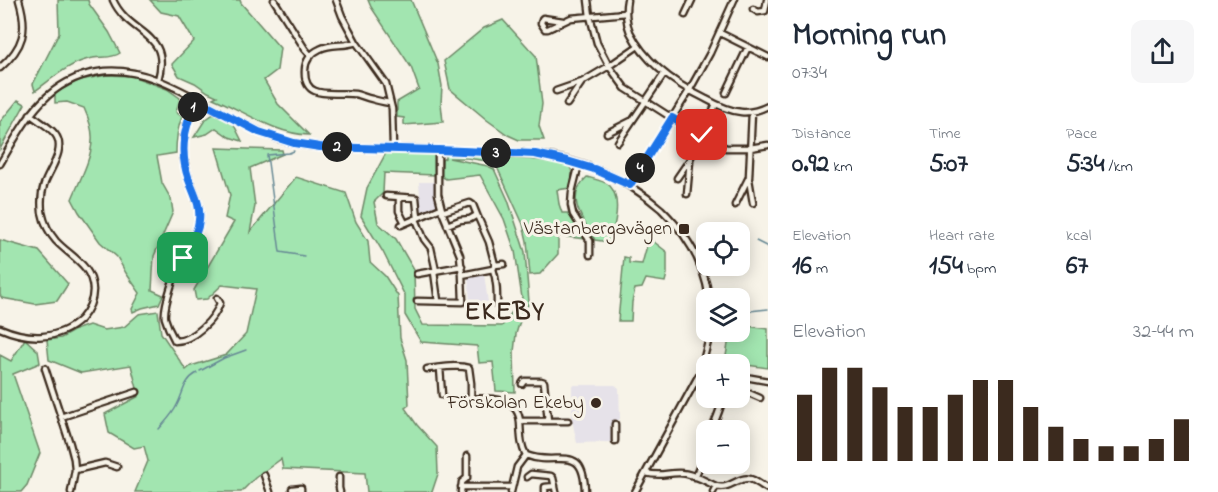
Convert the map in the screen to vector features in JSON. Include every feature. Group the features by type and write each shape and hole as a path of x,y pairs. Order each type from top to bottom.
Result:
{"street":[{"path":"0,68 19,47 23,35 24,22 19,0"},
{"path":"113,0 124,17 148,35 158,48 161,62 158,80"},
{"path":"274,0 311,56"},
{"path":"336,0 356,42 386,84 390,103 393,148"},
{"path":"588,0 597,43 609,66 625,88 726,148 768,145"},
{"path":"627,0 626,13 629,30 638,46 664,74 689,91 734,111 752,112 768,106"},
{"path":"685,15 692,0"},
{"path":"630,185 689,91 720,33 734,0"},
{"path":"753,9 758,12 765,11 767,0"},
{"path":"563,21 571,18 626,13"},
{"path":"720,33 768,57"},
{"path":"356,42 327,46 318,50 311,56 305,68 307,83 313,90 322,93 358,94 390,103"},
{"path":"556,91 582,82 638,46"},
{"path":"726,93 748,47"},
{"path":"0,164 30,114 48,94 63,84 89,73 129,71 158,80 259,132 294,143 320,147 535,154 602,172 630,185 670,218 685,236 702,266 708,288"},
{"path":"618,142 664,74"},
{"path":"567,105 582,82"},
{"path":"196,99 185,131 183,147 189,181 197,199 199,220 196,234 183,258 166,306 165,317 174,339 180,341 203,328 216,314 220,303 217,298"},
{"path":"676,178 690,159 716,104"},
{"path":"752,112 749,177 753,203"},
{"path":"0,328 24,336 41,337 61,332 86,313 93,295 92,279 87,268 57,242 45,221 41,197 58,153 59,144 53,131 30,114"},
{"path":"607,134 631,120"},
{"path":"417,301 463,302 462,266 438,194 438,150"},
{"path":"687,194 690,159"},
{"path":"579,164 571,205 573,214 590,241 590,255"},
{"path":"735,205 749,177"},
{"path":"386,196 416,198 417,218 424,239 431,248 438,301"},
{"path":"399,197 399,211 403,224 442,210 470,203 473,205 489,242 497,287 497,305"},
{"path":"447,225 477,215"},
{"path":"462,275 504,264"},
{"path":"417,274 462,266"},
{"path":"45,368 70,444 75,471 71,492"},
{"path":"440,368 442,395"},
{"path":"427,369 468,368 471,399"},
{"path":"750,378 768,381"},
{"path":"522,384 524,381 544,382 548,421"},
{"path":"635,492 696,382"},
{"path":"716,420 724,398 738,403 744,391 760,398"},
{"path":"61,417 137,392"},
{"path":"461,399 503,400 512,404 517,410 521,444 526,455"},
{"path":"520,421 568,421"},
{"path":"615,424 615,441"},
{"path":"467,456 466,478 462,482 461,489 512,490 517,467 526,455"},
{"path":"526,455 567,459 575,462 583,471 585,492"},
{"path":"75,471 105,463 117,467"},
{"path":"646,473 662,476 681,473 695,477 715,489 750,479 768,489"},
{"path":"527,477 531,474 549,475 553,478 555,489 545,487 545,492"},
{"path":"264,475 270,492"},
{"path":"339,477 340,492"},
{"path":"292,489 301,488 301,492"}],"shaded area":[{"path":"419,182 434,182 437,207 421,211"},
{"path":"484,274 488,302 470,302 468,277"},
{"name":"Förskolan Ekeby","path":"572,385 615,385 619,388 620,419 610,426 612,442 577,443 572,420"}],"green space":[{"path":"58,0 88,0 120,53 77,63 35,91 33,84 59,33"},
{"path":"150,0 240,0 280,48 277,70 264,80 278,104 309,135 284,131 260,121 213,98 217,96 179,76 172,64 194,41 179,16 161,12"},
{"path":"368,0 411,0 438,64 442,86 443,122 404,125 404,118 397,117 397,102 419,89 411,67"},
{"path":"503,20 536,56 542,104 539,126 544,140 519,140 508,135 450,89 444,61 484,28"},
{"path":"107,75 132,76 167,89 180,98 176,112 182,117 177,135 176,153 157,156 162,183 171,199 173,212 154,256 152,290 163,295 159,304 133,312 132,309 140,293 117,257 100,242 72,199 90,154 92,132 87,115 84,108 67,102 55,103 55,93 80,80"},
{"path":"18,100 25,104 0,149 0,122"},
{"path":"215,113 233,123 242,141 229,137 216,128 207,134 194,137 205,120"},
{"path":"216,148 282,150 283,154 250,168 255,206 250,232 296,177 346,193 356,222 368,241 370,262 385,276 398,296 400,338 407,360 409,405 405,408 437,447 438,474 432,492 367,492 365,473 283,469 281,459 255,478 241,492 135,492 148,461 144,446 134,448 109,433 105,414 139,396 131,365 81,373 49,360 47,340 61,338 89,325 104,330 124,327 139,314 158,311 161,333 186,370 191,366 226,355 246,334 256,289 222,285 207,299 196,300 194,290 234,222 225,218 230,195"},
{"path":"386,153 435,153 435,175 384,173 383,193 374,202 378,223 396,239 414,270 415,309 423,325 502,326 522,298 515,251 504,219 480,175 446,179 441,176 442,160 445,154 539,160 567,164 571,169 570,188 557,190 559,204 562,213 568,213 587,239 558,236 558,254 540,274 530,275 523,224 497,167 487,161 449,158 494,169 508,200 525,252 529,302 516,334 515,392 496,391 493,362 479,363 477,346 421,342 405,315 405,296 383,252 361,216 367,188"},
{"path":"587,177 605,183 614,192 617,205 609,242 595,240 578,209 577,193"},
{"path":"649,238 667,252 665,282 646,279 642,288 635,289 631,321 618,321 624,257 629,258 629,263 642,264"},
{"path":"0,240 39,251 68,284 57,301 35,304 2,298 0,295"},
{"path":"750,326 768,329 768,368 750,365 750,354 726,354 728,342 750,342"},
{"path":"25,339 38,351 40,363 13,374 40,453 27,485 21,492 0,492 0,355 11,361"}],"waterway":[{"path":"294,151 267,155 280,252 304,256"},
{"path":"756,241 768,247"},
{"path":"750,311 768,309"},
{"path":"200,371 224,358 246,350"},
{"path":"159,429 175,408 186,383 197,373"}],"place":[{"name":"Västanbergavägen","path":"684,229"},
{"name":"Förskolan Ekeby","path":"596,403"}],"district":[{"name":"EKEBY","path":"505,313"}],"route":[{"path":"183,258 196,234 199,220 196,193 189,181 183,147 185,131 196,99 259,132 294,143 320,147 535,154 594,169 630,185 672,118 702,135"}]}
